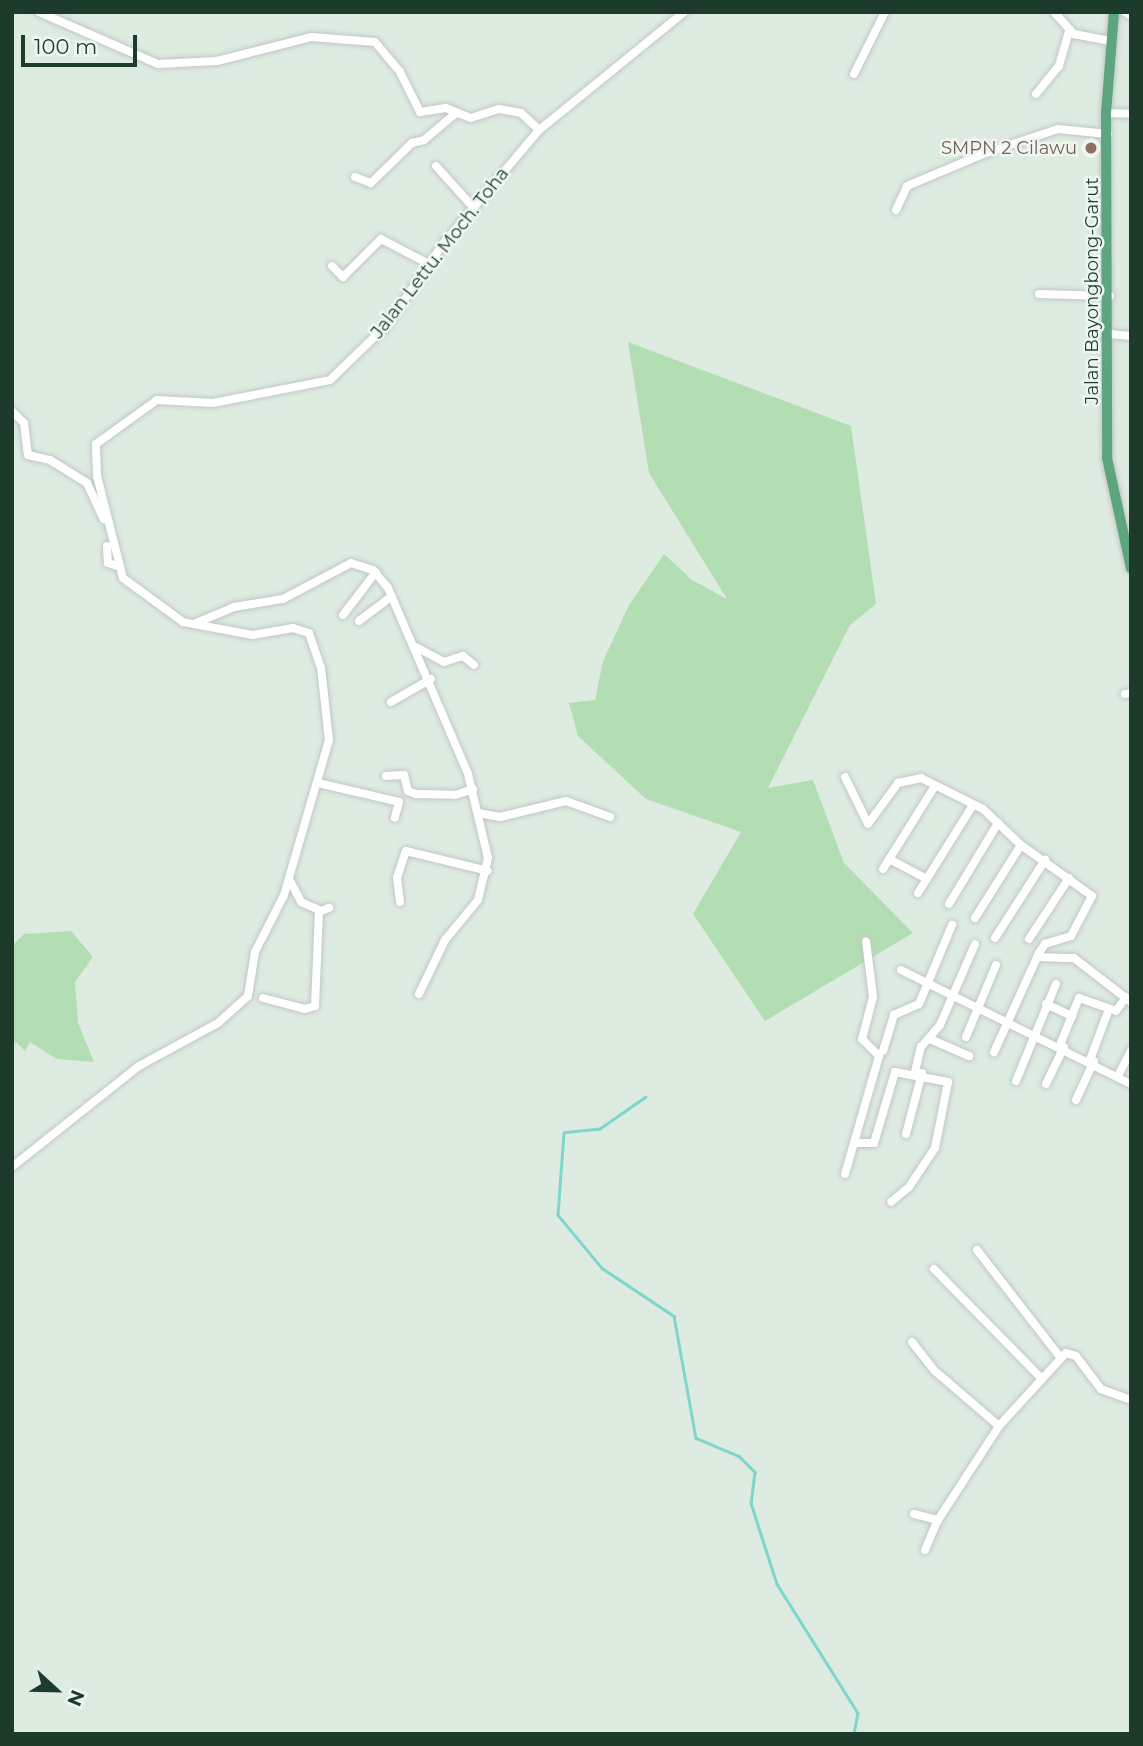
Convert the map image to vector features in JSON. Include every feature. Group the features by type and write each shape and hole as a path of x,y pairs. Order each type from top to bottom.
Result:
{"main road":[{"name":"Jalan Bayongbong-Garut","path":"1114,12 1107,113 1109,485 1131,568"}],"street":[{"path":"39,12 158,64 217,61 311,37 375,41 400,72 420,112 443,107 471,118 499,109 522,113 539,130"},
{"path":"854,74 885,12"},
{"path":"1054,12 1069,30 1111,41"},
{"path":"1125,12 1131,16"},
{"name":"Jalan Lettu. Moch. Toha","path":"12,1167 139,1066 218,1023 243,1001 260,939 289,879 330,733 312,636 293,628 253,635 170,616 145,598 117,566 94,460 96,444 127,417 166,400 188,403 250,397 330,380 388,324 473,207 539,130 681,13"},
{"path":"1036,94 1059,66 1069,30"},
{"path":"355,177 371,183 409,145 424,140 456,113"},
{"path":"1107,113 1131,114"},
{"path":"896,210 907,187 983,154 1058,129 1108,134"},
{"path":"436,166 473,207"},
{"path":"331,266 343,277 381,239 429,264"},
{"path":"1039,294 1110,296"},
{"path":"1109,334 1131,336"},
{"path":"12,411 24,423 28,454 50,460 87,483 102,510 108,563 117,566"},
{"path":"196,623 234,607 283,599 351,564 374,574 389,598 428,681 468,791 479,813 488,872 473,911 445,940 419,994"},
{"path":"343,615 374,574"},
{"path":"359,621 389,598"},
{"path":"411,644 444,662 463,656 474,665"},
{"path":"391,702 428,681"},
{"path":"386,776 404,775 412,793 468,791"},
{"path":"845,777 868,824 898,783 915,777 973,805 998,823 1021,845 1069,878 1093,901 1068,938 1045,944 994,1052"},
{"path":"318,783 399,802 395,817"},
{"path":"883,869 934,786"},
{"path":"479,813 500,817 566,801 610,817"},
{"path":"918,893 973,805"},
{"path":"949,904 998,823"},
{"path":"975,918 1021,845"},
{"path":"400,902 397,878 405,851 488,872"},
{"path":"889,859 927,879"},
{"path":"995,938 1045,860"},
{"path":"1029,939 1069,878"},
{"path":"289,879 297,898 319,911 329,908"},
{"path":"263,998 305,1009 315,1006 319,911"},
{"path":"883,1051 894,1015 916,1007 952,925"},
{"path":"845,1174 857,1143 879,1056 862,1039 873,998 866,941"},
{"path":"905,1134 921,1047 930,1039 954,995 975,944"},
{"path":"1038,955 1074,958 1128,1000 1116,1011 1081,997 1046,1084"},
{"path":"966,1037 996,965"},
{"path":"901,970 1092,1060 1119,1074 1131,1084"},
{"path":"1016,1081 1056,984"},
{"path":"1046,1004 1072,1016"},
{"path":"1076,1100 1109,1009"},
{"path":"930,1039 969,1056"},
{"path":"1119,1074 1131,1050"},
{"path":"857,1143 874,1143 894,1073 918,1073 948,1082 947,1107 926,1165 891,1202"},
{"path":"977,1251 1060,1357"},
{"path":"934,1269 1040,1377"},
{"path":"912,1342 935,1371 999,1426"},
{"path":"925,1549 938,1520 999,1426 1060,1357 1071,1352 1101,1389 1131,1400"},
{"path":"914,1514 938,1520"}],"green space":[{"path":"628,342 851,426 876,604 850,625 768,788 813,780 844,863 913,933 765,1021 693,914 741,832 646,799 578,736 569,703 595,700 603,661 629,605 664,554 692,580 727,599 649,473"},
{"path":"71,931 93,957 75,982 78,1023 94,1062 57,1059 30,1042 25,1051 16,1042 12,1047 12,946 24,934"}],"waterway":[{"path":"646,1097 600,1129 564,1133 558,1215 602,1268 674,1316 696,1438 739,1456 755,1472 751,1503 777,1584 858,1713 854,1734"}],"place":[{"name":"SMPN 2 Cilawu","path":"1091,148"}]}
